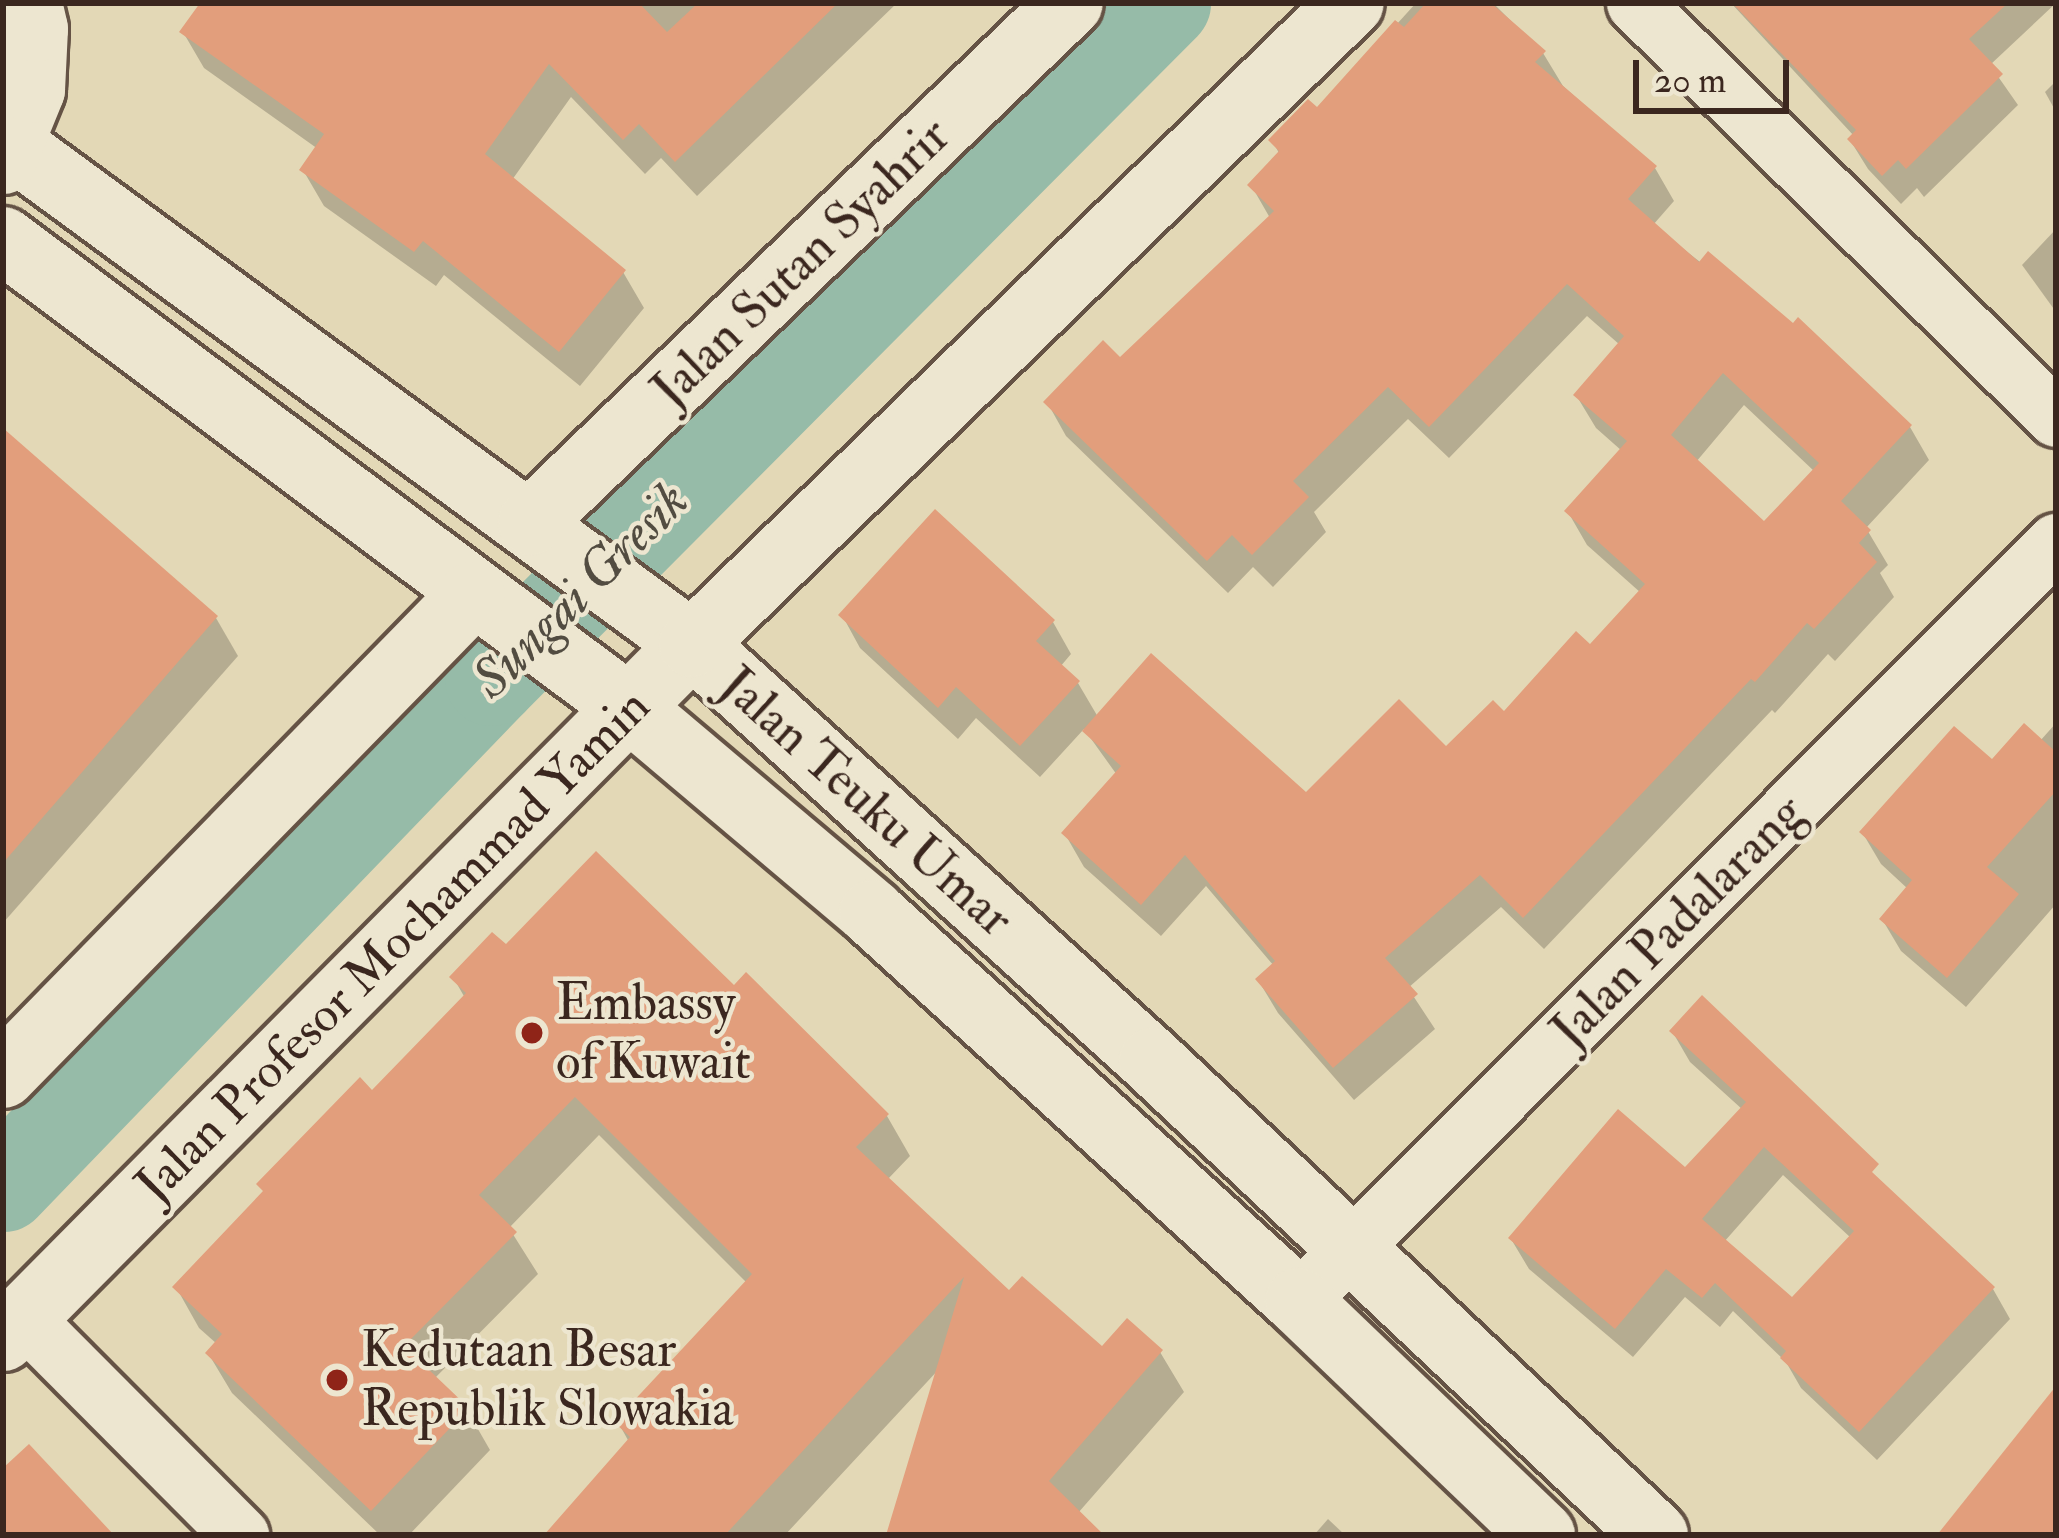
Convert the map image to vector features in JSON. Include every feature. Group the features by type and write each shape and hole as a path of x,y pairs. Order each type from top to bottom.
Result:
{"street":[{"path":"8,154 32,90 35,29 29,3"},
{"name":"Jalan Sutan Syahrir","path":"547,534 1070,3"},
{"name":"Jalan Profesor Mochammad Yamin","path":"13,1328 683,638 1351,3"},
{"path":"1635,3 2056,418"},
{"name":"Jalan Teuku Umar","path":"8,154 547,534 683,638 1353,1248 1655,1535"},
{"name":"Jalan Teuku Umar","path":"3,240 623,703 872,913 1298,1301 1542,1535"},
{"name":"Jalan Padalarang","path":"1298,1301 2056,542"},
{"path":"3,1075 488,606"},
{"path":"13,1328 240,1535"}],"building":[{"path":"200,3 639,3 667,32 698,3 838,3 675,162 639,124 623,140 549,64 485,154 626,270 559,352 423,241 414,252 299,170 324,134 179,32"},
{"path":"1426,3 1491,3 1546,51 1535,62 1657,166 1628,199 1699,262 1708,251 1793,323 1798,317 1912,425 1841,501 1871,530 1859,543 1877,562 1814,629 1807,623 1755,682 1751,679 1523,918 1480,875 1385,958 1418,994 1333,1068 1255,979 1275,961 1185,855 1141,905 1061,833 1121,766 1082,731 1151,653 1306,792 1399,699 1446,746 1493,700 1504,711 1576,631 1590,644 1645,584 1564,511 1627,441 1573,395 1624,336 1567,284 1429,427 1388,387 1293,481 1309,497 1252,555 1232,535 1207,561 1043,402 1103,340 1120,357 1274,211 1247,185 1279,151 1268,140 1308,99 1317,107 1395,20 1404,27","holes":["1723,373 1819,463 1764,521 1671,435"]},
{"path":"1732,3 2008,3 1969,39 2003,74 1906,169 1898,160 1882,176 1847,139 1856,130"},
{"path":"3,428 218,616 3,863"},
{"path":"935,509 1055,620 1036,641 1080,681 1020,746 956,687 938,708 838,615"},
{"path":"2024,723 2056,752 2056,791 1987,867 2019,894 1947,978 1879,919 1912,880 1859,832 1954,726 1992,759"},
{"path":"596,851 734,985 746,972 889,1114 856,1147 1009,1290 1022,1276 1102,1346 1127,1318 1163,1350 1049,1481 1104,1535 886,1535 964,1277 725,1535 544,1535 630,1437 614,1422 752,1274 575,1097 479,1195 517,1232 404,1346 469,1408 371,1511 205,1353 222,1334 172,1287 263,1191 256,1184 360,1077 372,1090 466,993 449,977 492,932 506,944"},
{"path":"1702,995 1879,1164 1872,1172 1995,1287 1859,1432 1780,1358 1786,1351 1715,1283 1702,1298 1666,1269 1615,1329 1508,1238 1618,1109 1685,1167 1746,1102 1669,1031","holes":["1764,1147 1854,1231 1792,1297 1702,1219"]},
{"path":"2056,1386 2056,1535 1937,1535"},
{"path":"29,1444 114,1535 3,1535 3,1468"}],"waterway":[{"name":"Sungai Gresik","path":"3,1185 491,679 1164,3"}],"place":[{"name":"Embassy of Kuwait","path":"532,1033"},
{"name":"Kedutaan Besar Republik Slowakia","path":"337,1380"}]}
